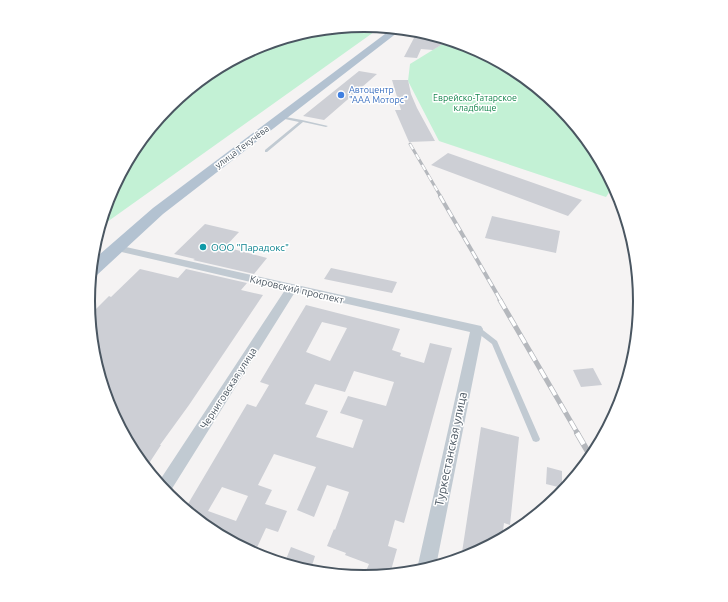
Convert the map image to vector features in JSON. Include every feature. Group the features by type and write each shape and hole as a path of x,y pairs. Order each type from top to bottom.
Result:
{"main road":[{"name":"улица Текучёва","path":"97,266 158,211 391,34"}],"street":[{"name":"Кировский проспект","path":"117,248 477,329"},
{"name":"Черниговская улица","path":"167,483 292,288"},
{"name":"Туркестанская улица","path":"427,562 477,329"}],"lane":[{"path":"281,117 326,126"},
{"path":"266,151 302,121"},
{"path":"477,329 495,343 536,439"}],"green space":[{"path":"373,33 107,222 115,198 131,166 151,137 174,111 215,77 261,52 294,41 329,34"},
{"name":"Еврейско-Татарское кладбище","path":"443,44 467,52 513,77 554,111 577,137 588,152 610,191 606,197 439,141 408,81 410,64"}],"building":[{"path":"415,37 443,44 433,50 421,49 417,58 404,57"},
{"name":"Автоцентр \"ААА Моторс\"","path":"359,71 377,74 324,120 303,116"},
{"path":"392,80 408,80 411,94 417,108 435,141 409,142 395,110 401,110"},
{"path":"448,153 582,200 568,216 431,165"},
{"path":"492,216 560,231 556,253 485,238"},
{"name":"ООО \"Парадокс\"","path":"205,224 239,232 225,247 267,258 254,274 193,260 195,259 174,254"},
{"path":"331,268 397,282 392,293 324,279"},
{"path":"140,269 178,278 186,269 247,283 241,290 263,295 149,463 131,435 115,404 104,371 97,336 95,310 109,296 111,297"},
{"path":"306,305 400,329 392,350 401,353 400,356 424,363 430,343 452,348 404,523 395,520 388,546 397,549 392,568 366,570 369,564 327,546 334,529 335,530 349,492 327,485 314,517 297,510 316,467 274,454 258,485 272,490 265,504 287,511 278,532 266,528 257,548 229,534 188,504 247,404 256,407 269,385 260,382","holes":["322,322 347,328 330,361 306,352","354,371 394,382 386,406 348,396 340,413 363,420 353,448 316,437 328,411 305,404 315,384 345,392","222,487 248,496 236,521 208,511"]},
{"path":"593,368 602,385 581,387 573,370"},
{"path":"481,427 519,437 510,525 504,523 503,531 462,552"},
{"path":"547,467 562,471 562,482 558,487 546,484"},
{"path":"291,547 315,556 312,565 286,559"}],"railway":[{"path":"410,144 441,197"},
{"path":"440,196 501,301"},
{"path":"500,300 578,434"},
{"path":"577,433 587,451"}],"place":[{"name":"Автоцентр \"ААА Моторс\"","path":"341,95"},
{"name":"ООО \"Парадокс\"","path":"203,247"}]}
